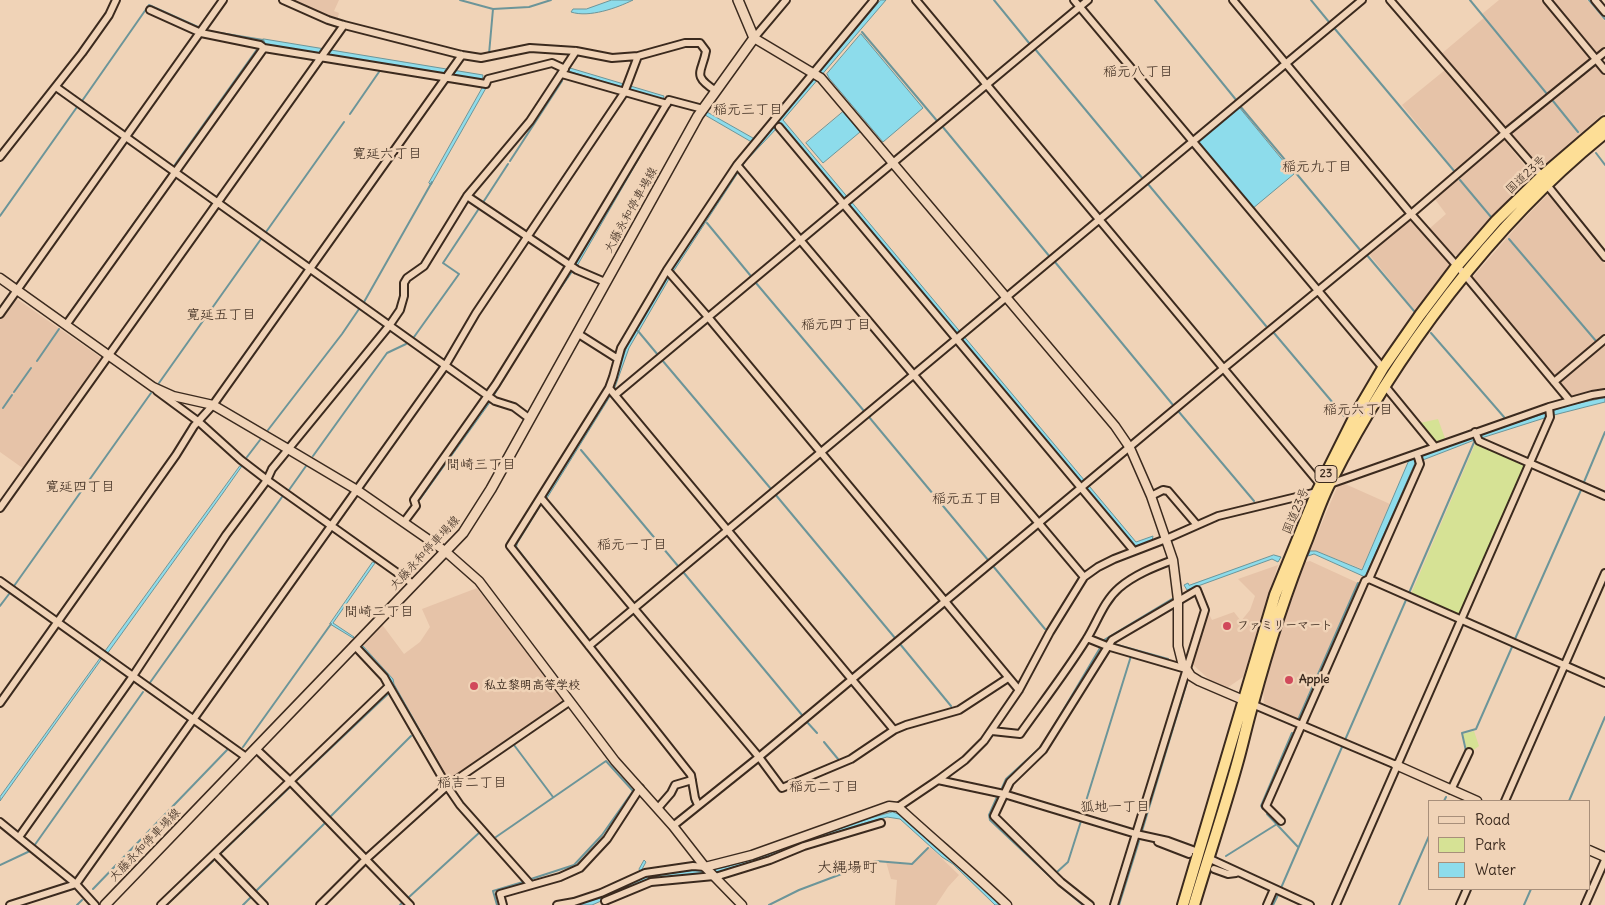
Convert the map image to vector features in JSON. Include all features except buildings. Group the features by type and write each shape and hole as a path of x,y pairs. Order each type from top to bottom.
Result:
{"highway":[{"name":"国道23号","path":"1183,905 1194,853 1285,598 1322,487 1407,352 1465,275 1544,181 1605,122"},
{"name":"国道23号","path":"1194,905 1237,763 1248,702 1275,595 1356,414 1383,368 1420,315 1457,266 1496,221 1605,133"}],"main road":[{"path":"738,0 754,38"},
{"name":"大藤永和停車場線","path":"105,905 472,521 673,160 703,109 754,38"}],"street":[{"path":"0,157 56,87 109,15 116,0"},
{"path":"0,314 223,0"},
{"path":"284,0 328,20 344,25 462,55 481,58 530,48 576,51 612,58 638,56 685,42 700,43 706,51 700,75 706,84 716,91"},
{"path":"786,0 754,38 817,74 1008,297 1115,426 1130,448 1151,496 1173,560 1178,600 1178,646 1182,662 1191,676 1475,800"},
{"path":"612,391 621,348 752,146 817,74 874,0"},
{"path":"916,0 1322,487"},
{"path":"1074,0 1383,368"},
{"path":"698,805 691,775 510,546 612,391 708,317 1088,0"},
{"path":"1233,0 1570,401"},
{"path":"589,646 1362,0"},
{"path":"1390,0 1544,181 1605,257"},
{"path":"1547,0 1605,70"},
{"path":"1595,0 1605,12"},
{"path":"150,10 201,32 260,44 264,48 448,74 486,84 488,79 552,63 563,71 626,89 667,104"},
{"path":"0,508 344,25"},
{"path":"66,325 264,48"},
{"path":"19,837 133,676 226,536 267,480 272,469 389,326 400,310 404,296 404,283 407,278 424,266 467,196 530,120 576,51"},
{"path":"673,826 759,757 1224,368 1318,292 1504,134 1605,52"},
{"path":"0,703 176,456 194,426 213,405 462,55"},
{"path":"10,905 76,884 445,366 476,313 626,89 638,56"},
{"path":"56,87 445,366 490,397 514,407 530,419"},
{"path":"404,522 416,506 414,500 490,397 669,100 703,109"},
{"path":"780,127 846,202 959,337 1134,551"},
{"path":"739,167 1084,577"},
{"path":"467,196 570,265 606,282"},
{"path":"669,273 708,317 1019,690"},
{"path":"0,278 153,387 199,422 241,460 267,480 413,584"},
{"path":"577,334 618,360"},
{"path":"1554,382 1605,339"},
{"path":"1385,386 1435,447"},
{"path":"153,387 173,396 213,405 357,490 445,551 478,581 615,761 658,808 706,867 742,905"},
{"path":"612,391 726,531 894,730"},
{"path":"898,807 965,760 992,732 1019,690 1050,632 1084,577 1098,567 1218,516 1322,487 1549,407 1605,393"},
{"path":"1336,905 1550,417 1549,407"},
{"path":"1475,432 1479,440 1605,496"},
{"path":"1281,821 1266,806 1365,581 1369,579 1420,464 1417,454"},
{"path":"1151,496 1163,490 1168,491 1197,525"},
{"path":"541,498 635,607 759,757 782,788 851,759 894,730 958,710 1008,678"},
{"path":"992,732 1020,734 1070,665 1088,638 1104,607 1118,589 1154,567 1173,560"},
{"path":"1505,800 1605,573"},
{"path":"1369,579 1605,683"},
{"path":"0,581 246,757"},
{"path":"1090,905 1061,882 994,816 1010,782 1043,750 1112,640 1197,590 1205,610 1114,905"},
{"path":"1088,638 1107,646 1186,669"},
{"path":"354,645 384,677 460,805 531,885"},
{"path":"161,905 290,781 390,689"},
{"path":"320,905 366,859 447,786 569,702"},
{"path":"255,748 290,781 410,905"},
{"path":"1451,790 1469,752"},
{"path":"658,808 671,793 675,785 692,780"},
{"path":"938,780 1004,794 1168,842 1194,853"},
{"path":"503,905 500,894 560,877 580,868 607,839 640,788"},
{"path":"598,905 603,897 643,874 693,866 706,867 752,855 890,806 898,807 1006,905"},
{"path":"557,905 603,897 651,882 714,876 770,860 804,846 881,823"},
{"path":"1,824 76,884 95,905"},
{"path":"1585,905 1605,858 1590,850"},
{"path":"215,854 264,905"},
{"path":"1208,858 1310,905"},
{"path":"1214,869 1228,874 1238,873"},
{"path":"1268,905 1274,889"},
{"path":"1460,905 1467,890"}],"shaded area":[{"path":"290,0 339,0 334,11 339,13 337,21"},
{"path":"1499,0 1542,0 1591,59 1505,129 1440,55 1485,17 1482,14"},
{"path":"1550,0 1587,0 1605,21 1605,48 1596,55"},
{"path":"1597,63 1605,74 1605,112 1542,167 1509,134"},
{"path":"1445,70 1498,132 1498,136 1456,172 1402,105"},
{"path":"1504,140 1533,176 1492,218 1459,256 1452,254 1429,229 1446,214 1434,198"},
{"path":"1548,194 1605,264 1605,335 1554,378 1472,278"},
{"path":"1411,219 1450,265 1415,311 1368,253"},
{"path":"17,299 103,359 24,469 0,452 0,319 14,300"},
{"path":"1605,344 1605,390 1570,398 1558,383"},
{"path":"1343,483 1390,504 1362,569 1316,551 1310,551 1338,485"},
{"path":"1310,561 1358,583 1298,720 1264,703 1263,690 1276,643 1305,562"},
{"path":"1278,565 1243,677 1227,688 1211,681 1191,663 1207,610 1212,620 1234,612 1241,621 1250,610 1255,596 1238,579"},
{"name":"私立黎明高等学校","path":"477,588 564,703 450,781 393,679 361,644 381,623 404,654 420,642 430,627 422,609"},
{"path":"930,847 959,875 936,905 895,905 897,880 891,879 886,862 912,865"}],"green space":[{"path":"1438,419 1446,441 1436,444 1420,423"},
{"path":"1476,442 1524,464 1525,467 1458,616 1411,594"},
{"path":"1474,731 1479,746 1471,752 1467,750 1463,734"}],"water":[{"path":"612,0 633,0 611,9 594,13 578,14 571,12 573,9 586,9"},
{"path":"881,0 886,0 783,120 1136,542 1153,536 1152,541 1134,547 777,128 745,162 673,272 629,348 614,390 547,498 546,496 612,388 627,346 672,269 753,150 755,144 705,115 707,112 760,142 813,80 813,76 821,70"},
{"path":"861,34 923,108 883,142 827,74"},
{"path":"262,40 483,75 482,81 263,44"},
{"path":"570,68 664,96 663,100 568,71"},
{"path":"483,87 486,88 431,185 429,183"},
{"path":"670,105 577,266 574,265 668,106"},
{"path":"1239,107 1294,174 1252,209 1197,142"},
{"path":"843,112 860,132 823,163 806,143"},
{"path":"571,269 573,271 541,317 491,401 420,500 417,498"},
{"path":"1605,398 1605,402 1554,415 1472,441 1415,463 1365,577 1314,554 1308,556 1310,551 1316,551 1362,570 1409,460 1473,435 1480,435 1570,405"},
{"path":"240,466 242,466 107,654 104,653"},
{"path":"1274,555 1281,557 1278,562 1272,559 1187,590 1184,585 1188,583 1189,585"},
{"path":"373,562 375,563 333,623 353,638 330,624"},
{"path":"362,645 393,679 446,779 395,689 360,647"},
{"path":"103,657 0,801 0,797"},
{"path":"893,812 905,817 1001,905 995,905 953,864 942,857 900,819 887,817 858,825 725,871 651,879 592,905 575,905 600,898 642,878 639,869 644,860 646,862 641,871 644,877 726,867 849,824"}],"waterway":[{"path":"460,0 493,9 529,7 551,0"},
{"path":"994,0 1029,43"},
{"path":"1155,0 1237,101"},
{"path":"1311,0 1329,22"},
{"path":"1470,0 1547,94"},
{"path":"1589,0 1605,19"},
{"path":"82,101 149,5 198,27"},
{"path":"489,54 493,9"},
{"path":"1335,29 1455,172"},
{"path":"208,31 263,40 264,42"},
{"path":"862,32 938,122"},
{"path":"174,166 258,48"},
{"path":"1035,49 1143,179"},
{"path":"350,114 381,69"},
{"path":"510,161 562,81"},
{"path":"1553,101 1578,132"},
{"path":"1240,106 1361,251"},
{"path":"0,216 77,107"},
{"path":"266,232 344,122"},
{"path":"942,126 1050,257"},
{"path":"1596,153 1605,165"},
{"path":"482,204 508,164"},
{"path":"68,316 170,173"},
{"path":"1460,180 1491,217"},
{"path":"364,302 432,182"},
{"path":"1148,184 1266,326"},
{"path":"414,337 459,274 443,263 480,207"},
{"path":"707,223 750,275"},
{"path":"159,383 261,239"},
{"path":"1509,239 1596,341"},
{"path":"1366,254 1414,311"},
{"path":"1055,262 1173,405"},
{"path":"756,283 864,411"},
{"path":"268,430 359,309"},
{"path":"37,361 59,329"},
{"path":"638,331 658,355"},
{"path":"1274,333 1344,416"},
{"path":"1431,333 1504,417"},
{"path":"313,456 387,353 406,344"},
{"path":"662,360 771,489"},
{"path":"14,392 31,368"},
{"path":"14,586 151,393"},
{"path":"3,408 12,395"},
{"path":"1179,412 1254,501"},
{"path":"869,417 988,560"},
{"path":"1584,482 1605,432"},
{"path":"247,457 260,440"},
{"path":"1409,593 1475,440"},
{"path":"581,450 678,566"},
{"path":"289,490 306,466"},
{"path":"1515,639 1581,490"},
{"path":"775,494 895,638"},
{"path":"149,684 282,497"},
{"path":"541,504 516,547 589,640"},
{"path":"993,566 1045,629"},
{"path":"684,573 802,715"},
{"path":"1298,720 1358,583"},
{"path":"0,606 9,594"},
{"path":"1104,640 1172,599"},
{"path":"1345,740 1406,600"},
{"path":"243,747 331,624"},
{"path":"900,644 951,706"},
{"path":"1114,644 1168,659"},
{"path":"594,647 694,774"},
{"path":"1463,758 1466,751 1462,733 1476,729 1512,647"},
{"path":"1002,788 1006,779 1042,746 1100,648"},
{"path":"1082,814 1131,656"},
{"path":"1142,831 1187,682"},
{"path":"34,846 143,692"},
{"path":"297,780 390,692"},
{"path":"1569,800 1605,717"},
{"path":"807,722 817,733"},
{"path":"1263,809 1261,806 1292,733"},
{"path":"330,817 411,736"},
{"path":"824,742 838,759"},
{"path":"514,745 553,797"},
{"path":"1281,888 1342,747"},
{"path":"93,889 227,750"},
{"path":"496,837 606,761 633,791 602,835 574,865 531,879"},
{"path":"689,784 692,802"},
{"path":"221,853 289,788"},
{"path":"997,797 989,815 990,820 1083,905"},
{"path":"1267,814 1298,847"},
{"path":"1057,872 1068,862 1081,821"},
{"path":"256,891 325,823"},
{"path":"1226,856 1277,824"},
{"path":"408,898 480,832"},
{"path":"1399,905 1428,838"},
{"path":"1119,905 1139,841"},
{"path":"769,905 799,890 876,861 912,864 928,848"},
{"path":"0,865 30,851"},
{"path":"166,905 213,861"},
{"path":"497,905 493,891 523,882"},
{"path":"1524,905 1531,890"},
{"path":"1273,905 1278,895"},
{"path":"243,905 251,897"},
{"path":"77,905 82,900"}],"place":[{"name":"ファミリーマート","path":"1227,626"},
{"name":"Apple","path":"1289,680"},
{"name":"私立黎明高等学校","path":"474,686"}],"district":[{"name":"稲元八丁目","path":"1138,72"},
{"name":"稲元三丁目","path":"748,110"},
{"name":"寛延六丁目","path":"387,154"},
{"name":"稲元九丁目","path":"1317,167"},
{"name":"寛延五丁目","path":"221,315"},
{"name":"稲元四丁目","path":"836,325"},
{"name":"稲元六丁目","path":"1358,410"},
{"name":"間崎三丁目","path":"481,465"},
{"name":"寛延四丁目","path":"80,487"},
{"name":"稲元五丁目","path":"967,499"},
{"name":"稲元一丁目","path":"632,545"},
{"name":"間崎二丁目","path":"379,612"},
{"name":"稲吉二丁目","path":"472,783"},
{"name":"稲元二丁目","path":"824,787"},
{"name":"狐地一丁目","path":"1115,807"},
{"name":"大縄場町","path":"847,868"}]}
